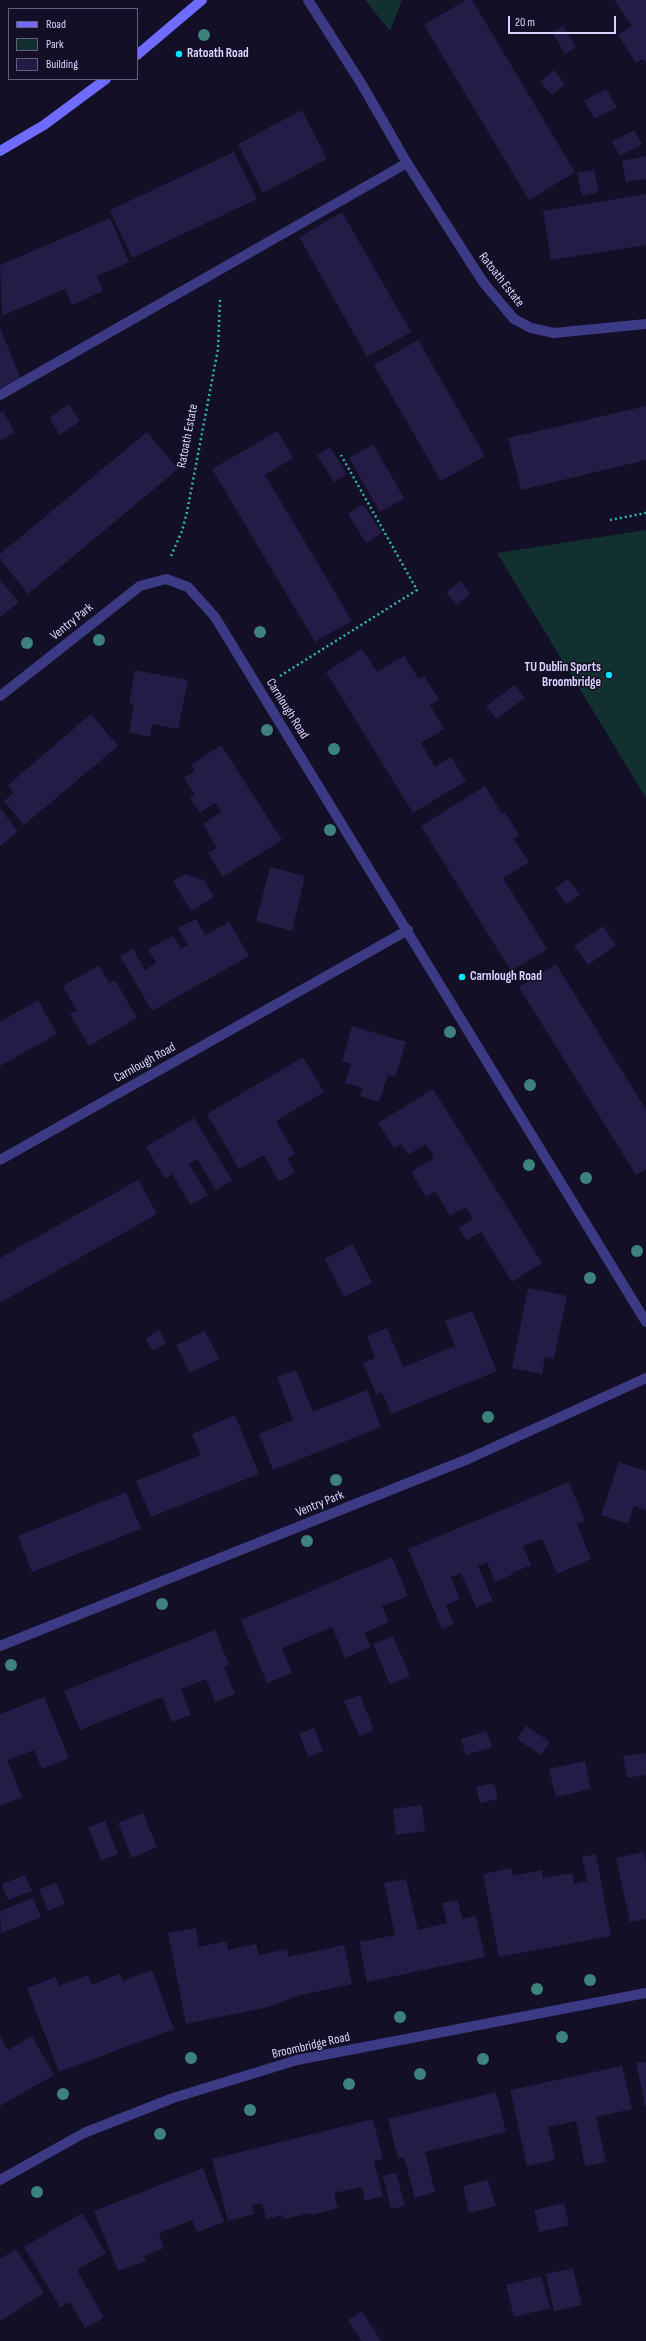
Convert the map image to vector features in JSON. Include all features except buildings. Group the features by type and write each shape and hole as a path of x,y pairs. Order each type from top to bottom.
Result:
{"main road":[{"path":"138,55 202,0"},
{"path":"0,151 44,125 105,80"}],"street":[{"name":"Ratoath Estate","path":"308,0 361,83 407,163 482,282 514,319 531,328 554,333 646,324"},
{"path":"0,395 407,163"},
{"name":"Carnlough Road","path":"166,579 188,587 215,617 408,930 646,1322"},
{"name":"Ventry Park","path":"0,696 128,594 140,586 166,579"},
{"name":"Carnlough Road","path":"0,1160 408,930"},
{"name":"Ventry Park","path":"0,1646 468,1459 646,1378"},
{"name":"Broombridge Road","path":"0,2180 84,2133 173,2098 297,2060 646,1993"}],"path":[{"name":"Ratoath Estate","path":"166,579 168,562 182,530 187,512 218,349 220,270"},
{"path":"260,689 417,590 342,455"},
{"path":"610,520 646,513"}],"green space":[{"path":"365,0 402,0 390,31"},
{"name":"TU Dublin Sports Broombridge","path":"646,530 646,798 497,553"}],"place":[{"name":"Ratoath Road","path":"179,54"},
{"name":"TU Dublin Sports Broombridge","path":"609,675"},
{"name":"Carnlough Road","path":"462,977"}]}
